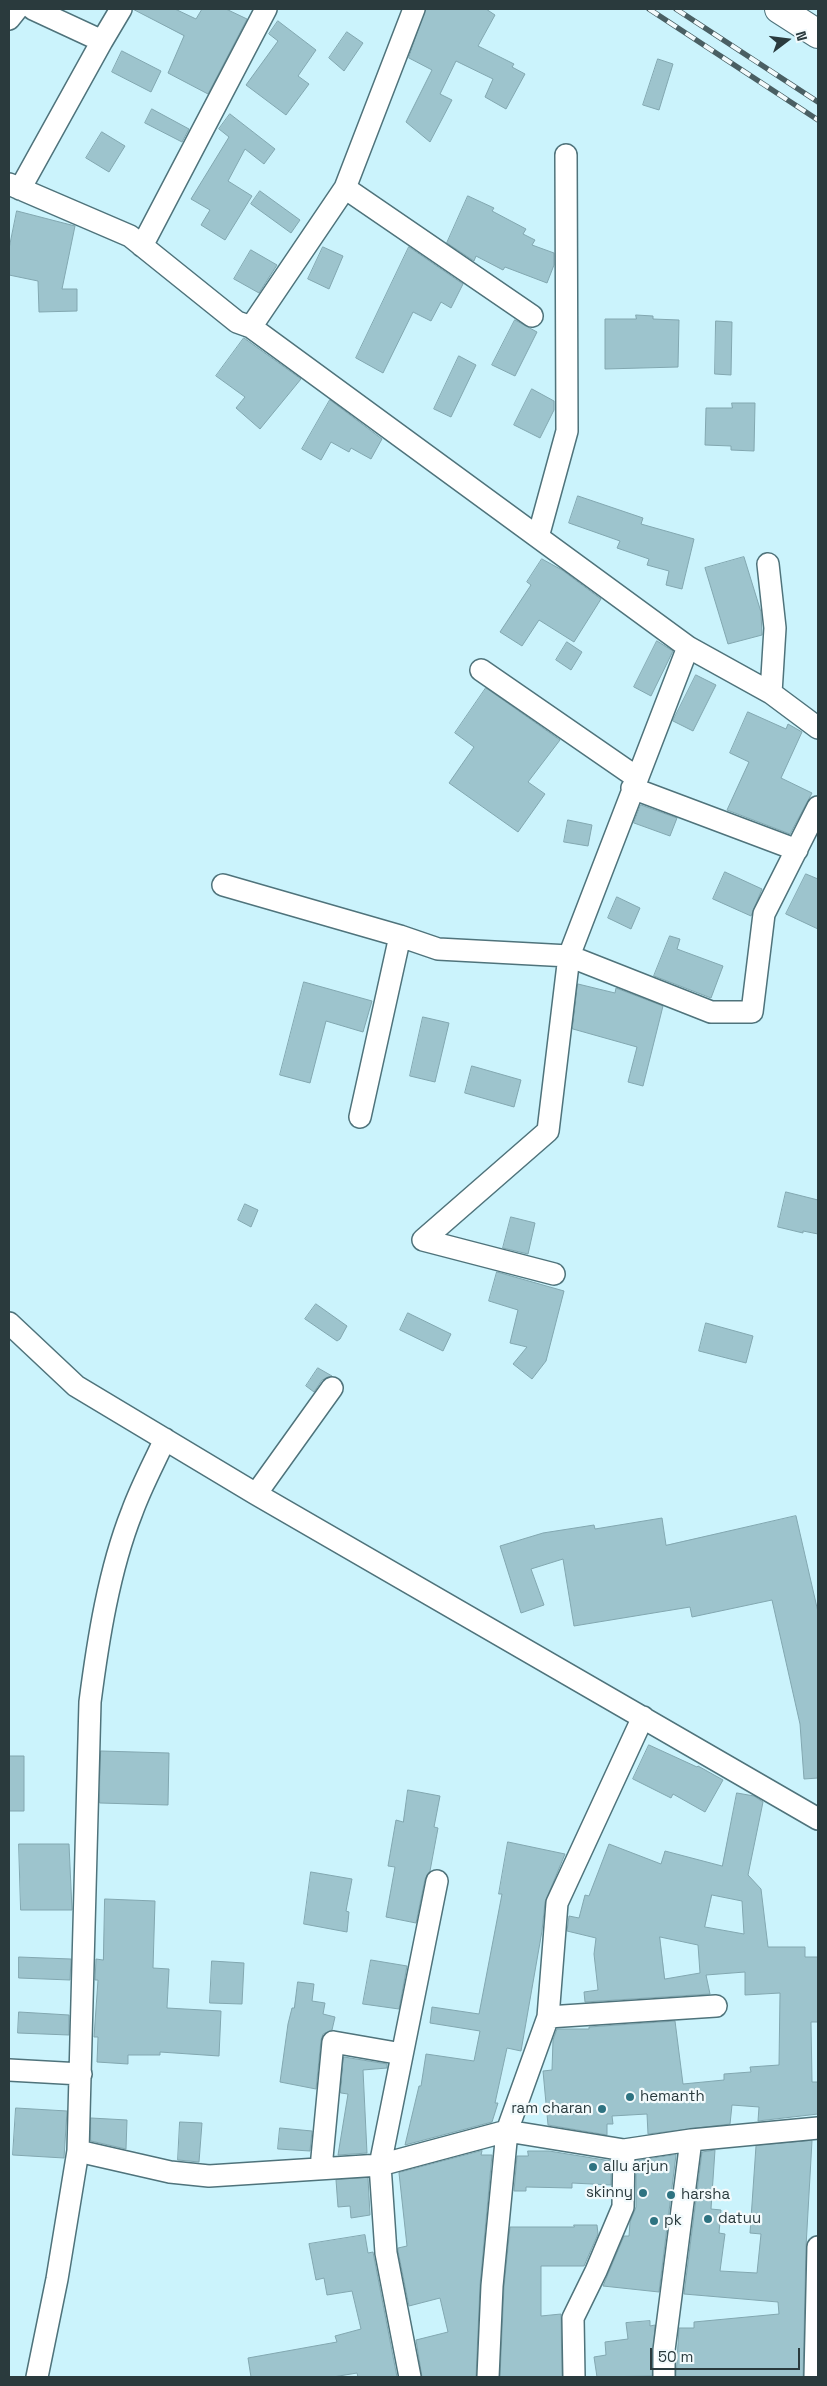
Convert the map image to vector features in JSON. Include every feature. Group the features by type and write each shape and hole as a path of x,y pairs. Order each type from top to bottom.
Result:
{"street":[{"path":"9,19 17,9"},
{"path":"33,9 102,41"},
{"path":"121,9 14,187 130,236 237,322 251,327 688,647 771,693 818,728"},
{"path":"142,246 266,9"},
{"path":"251,327 345,188 414,9"},
{"path":"779,9 818,34"},
{"path":"538,537 567,431 566,155"},
{"path":"345,188 532,316"},
{"path":"768,564 775,628 771,693"},
{"path":"554,1274 423,1240 548,1132 569,956 634,783 688,647"},
{"path":"482,670 634,783 797,850"},
{"path":"223,885 400,936 438,950 569,956 711,1012 752,1012 764,914 818,808"},
{"path":"360,1117 400,936"},
{"path":"9,1323 76,1386 256,1494 818,1819"},
{"path":"256,1494 332,1388"},
{"path":"37,2377 57,2279 78,2152 91,1692 98,1643 110,1587 132,1512 165,1439"},
{"path":"488,2377 492,2286 507,2131 548,2017 557,1902 643,1717"},
{"path":"410,2377 386,2253 380,2165 437,1881"},
{"path":"548,2017 716,2006"},
{"path":"321,2168 334,2042 402,2054"},
{"path":"9,2070 81,2074"},
{"path":"78,2152 170,2172 208,2176 380,2165 507,2131 624,2150 690,2140 818,2128"},
{"path":"664,2377 664,2350 690,2140"},
{"path":"574,2377 573,2318 623,2207 624,2150"},
{"path":"815,2377 818,2247"}],"building":[{"path":"133,9 175,9 196,19 202,9 226,9 247,19 208,94 168,73 184,36"},
{"path":"426,9 486,9 495,15 478,46 514,64 512,67 525,74 506,109 485,97 493,79 456,61 440,94 452,100 430,142 406,122 432,70 409,58"},
{"path":"278,21 316,50 298,76 309,84 286,115 246,85 278,41 269,34"},
{"path":"347,32 363,43 344,71 329,58"},
{"path":"122,51 161,71 151,92 112,72"},
{"path":"658,59 673,64 659,110 643,105"},
{"path":"152,109 189,129 182,142 145,123"},
{"path":"230,114 275,149 264,164 245,149 228,181 252,196 225,240 201,225 210,210 191,199 229,137 219,129"},
{"path":"102,132 125,146 109,172 86,158"},
{"path":"260,191 300,220 291,233 251,204"},
{"path":"468,196 494,208 492,211 526,229 523,234 535,240 532,245 554,253 554,265 547,283 505,267 503,270 476,256 474,261 447,243"},
{"path":"17,211 75,226 62,289 77,289 77,311 39,312 38,281 9,275 9,249"},
{"path":"323,247 343,256 329,289 308,279"},
{"path":"409,247 463,284 451,308 441,302 431,321 413,312 383,373 356,358"},
{"path":"251,250 277,265 259,293 234,279"},
{"path":"636,315 653,316 653,319 679,320 678,367 605,369 605,319 636,319"},
{"path":"515,320 537,332 515,376 492,365"},
{"path":"716,321 732,322 731,375 715,374"},
{"path":"244,338 301,379 260,429 236,408 245,397 216,376"},
{"path":"459,356 476,365 451,417 434,409"},
{"path":"532,389 554,401 554,410 540,438 514,425"},
{"path":"330,400 382,439 371,459 351,448 349,452 331,442 321,460 302,449"},
{"path":"732,403 755,403 754,451 731,450 731,446 705,445 706,408 732,408"},
{"path":"578,496 643,518 641,524 694,539 682,589 666,585 669,571 647,565 649,559 617,548 620,541 569,523"},
{"path":"744,557 761,612 762,635 728,644 705,568"},
{"path":"542,559 562,570 601,599 574,642 539,620 522,646 500,632 531,585 527,582"},
{"path":"657,641 673,651 651,696 634,687"},
{"path":"567,642 582,652 571,670 556,660"},
{"path":"696,675 716,685 693,731 673,721"},
{"path":"486,688 560,740 528,782 545,794 518,832 449,783 474,747 455,733"},
{"path":"748,712 786,729 788,724 802,732 781,778 812,793 790,834 727,810 749,762 730,753"},
{"path":"641,805 677,818 670,836 634,823"},
{"path":"568,820 592,825 588,846 564,842"},
{"path":"725,872 762,889 751,916 713,899"},
{"path":"806,874 818,879 818,929 786,914"},
{"path":"617,897 640,908 631,929 608,918"},
{"path":"670,936 680,939 677,949 723,966 711,998 654,976"},
{"path":"304,982 372,1001 363,1032 326,1021 310,1083 280,1075"},
{"path":"578,984 615,993 616,988 663,1006 643,1086 628,1082 637,1047 573,1029"},
{"path":"423,1017 449,1023 435,1082 410,1076"},
{"path":"472,1066 521,1080 514,1107 465,1093"},
{"path":"786,1192 818,1200 818,1234 803,1231 803,1233 778,1227"},
{"path":"245,1204 258,1210 251,1227 238,1220"},
{"path":"511,1217 535,1223 528,1254 503,1248"},
{"path":"497,1272 564,1291 546,1361 532,1379 513,1364 527,1347 510,1343 518,1310 489,1301"},
{"path":"316,1304 347,1326 337,1341 305,1319"},
{"path":"408,1313 451,1334 443,1351 400,1330"},
{"path":"706,1323 753,1336 746,1363 699,1351"},
{"path":"318,1368 332,1376 322,1380 314,1392 306,1386"},
{"path":"796,1516 818,1612 818,1778 804,1779 800,1724 772,1600 692,1617 690,1607 574,1626 563,1559 531,1569 544,1605 521,1613 500,1546 543,1533 594,1525 595,1529 662,1518 666,1545"},
{"path":"649,1745 698,1766 723,1780 705,1812 673,1794 671,1798 633,1779"},
{"path":"101,1751 169,1753 168,1805 100,1803"},
{"path":"9,1756 24,1756 24,1811 9,1811"},
{"path":"408,1790 440,1796 434,1827 438,1828 430,1871 425,1879 416,1923 386,1917 395,1867 388,1866 396,1820 403,1822"},
{"path":"737,1793 754,1796 763,1802 748,1875 761,1889 768,1947 805,1947 805,1957 818,1957 818,2022 811,2022 812,2082 818,2082 818,2114 758,2121 759,2107 732,2105 730,2124 648,2134 647,2114 612,2116 613,2124 607,2124 607,2135 548,2125 543,2071 552,2070 553,2040 557,2029 589,2029 589,2027 675,2021 683,2084 724,2080 724,2074 751,2072 750,2067 779,2065 780,1993 745,1995 745,1972 706,1975 710,1994 585,2002 584,1992 598,1990 594,1954 596,1938 567,1931 569,1916 579,1918 585,1895 589,1896 609,1844 661,1864 665,1851 722,1866","holes":["712,1895 742,1901 744,1934 705,1927","660,1937 698,1945 700,1973 665,1979"]},
{"path":"508,1842 565,1854 545,1902 542,1931 521,2051 507,2048 495,2103 498,2103 492,2122 405,2145 419,2086 421,2086 426,2054 474,2061 480,2031 430,2023 432,2007 479,2014 502,1894 499,1894"},
{"path":"19,1844 69,1844 72,1910 21,1910"},
{"path":"311,1872 352,1879 346,1911 349,1912 347,1932 304,1924"},
{"path":"105,1899 155,1901 153,1968 169,1969 167,2008 221,2011 219,2056 160,2052 160,2055 128,2055 128,2064 97,2062 98,2037 94,2037 98,1980 95,1980 96,1959 103,1960"},
{"path":"19,1957 71,1959 70,1980 19,1978"},
{"path":"371,1960 407,1966 399,2009 363,2004"},
{"path":"212,1961 244,1963 242,2004 210,2003"},
{"path":"298,1982 314,1984 312,2001 325,2003 323,2014 335,2017 332,2030 323,2034 321,2040 316,2089 280,2082 288,2024 292,2008 294,2008"},
{"path":"19,2012 69,2015 69,2035 18,2033"},
{"path":"344,2057 387,2064 387,2068 363,2070 367,2153 338,2155 348,2094 341,2093"},
{"path":"16,2108 67,2111 64,2158 13,2155"},
{"path":"91,2118 127,2120 126,2149 91,2141"},
{"path":"180,2122 202,2123 199,2162 178,2160"},
{"path":"280,2128 312,2131 310,2151 278,2149"},
{"path":"812,2141 806,2247 803,2377 676,2377 679,2328 694,2328 694,2322 779,2314 778,2302 684,2294 702,2152 715,2150 711,2209 721,2210 719,2233 725,2234 720,2271 757,2273 761,2234 750,2233 756,2146"},
{"path":"482,2151 481,2155 492,2155 480,2285 476,2377 422,2377 416,2340 448,2332 440,2298 409,2306 398,2251 398,2248 407,2246 399,2173"},
{"path":"528,2151 549,2151 611,2161 611,2185 572,2183 572,2188 526,2187 526,2191 514,2191 517,2156 528,2156"},
{"path":"676,2155 659,2292 603,2286 624,2236 629,2236 630,2222 636,2207 636,2161"},
{"path":"368,2178 370,2215 351,2218 350,2206 338,2207 336,2180"},
{"path":"574,2225 597,2225 598,2234 584,2266 541,2266 541,2316 561,2314 562,2377 500,2377 504,2287 510,2227 574,2227"},
{"path":"365,2235 368,2253 373,2252 397,2377 358,2377 357,2373 333,2377 251,2377 248,2358 337,2342 335,2336 361,2329 352,2291 327,2295 324,2278 316,2280 309,2244"},
{"path":"650,2321 650,2326 655,2325 652,2376 597,2377 594,2357 606,2355 605,2342 628,2339 626,2323"}],"railway":[{"path":"649,9 818,120"},
{"path":"676,9 818,102"}],"place":[{"name":"hemanth","path":"630,2097"},
{"name":"ram charan","path":"602,2109"},
{"name":"allu arjun","path":"593,2167"},
{"name":"skinny","path":"643,2193"},
{"name":"harsha","path":"671,2195"},
{"name":"datuu","path":"708,2219"},
{"name":"pk","path":"654,2221"}]}
